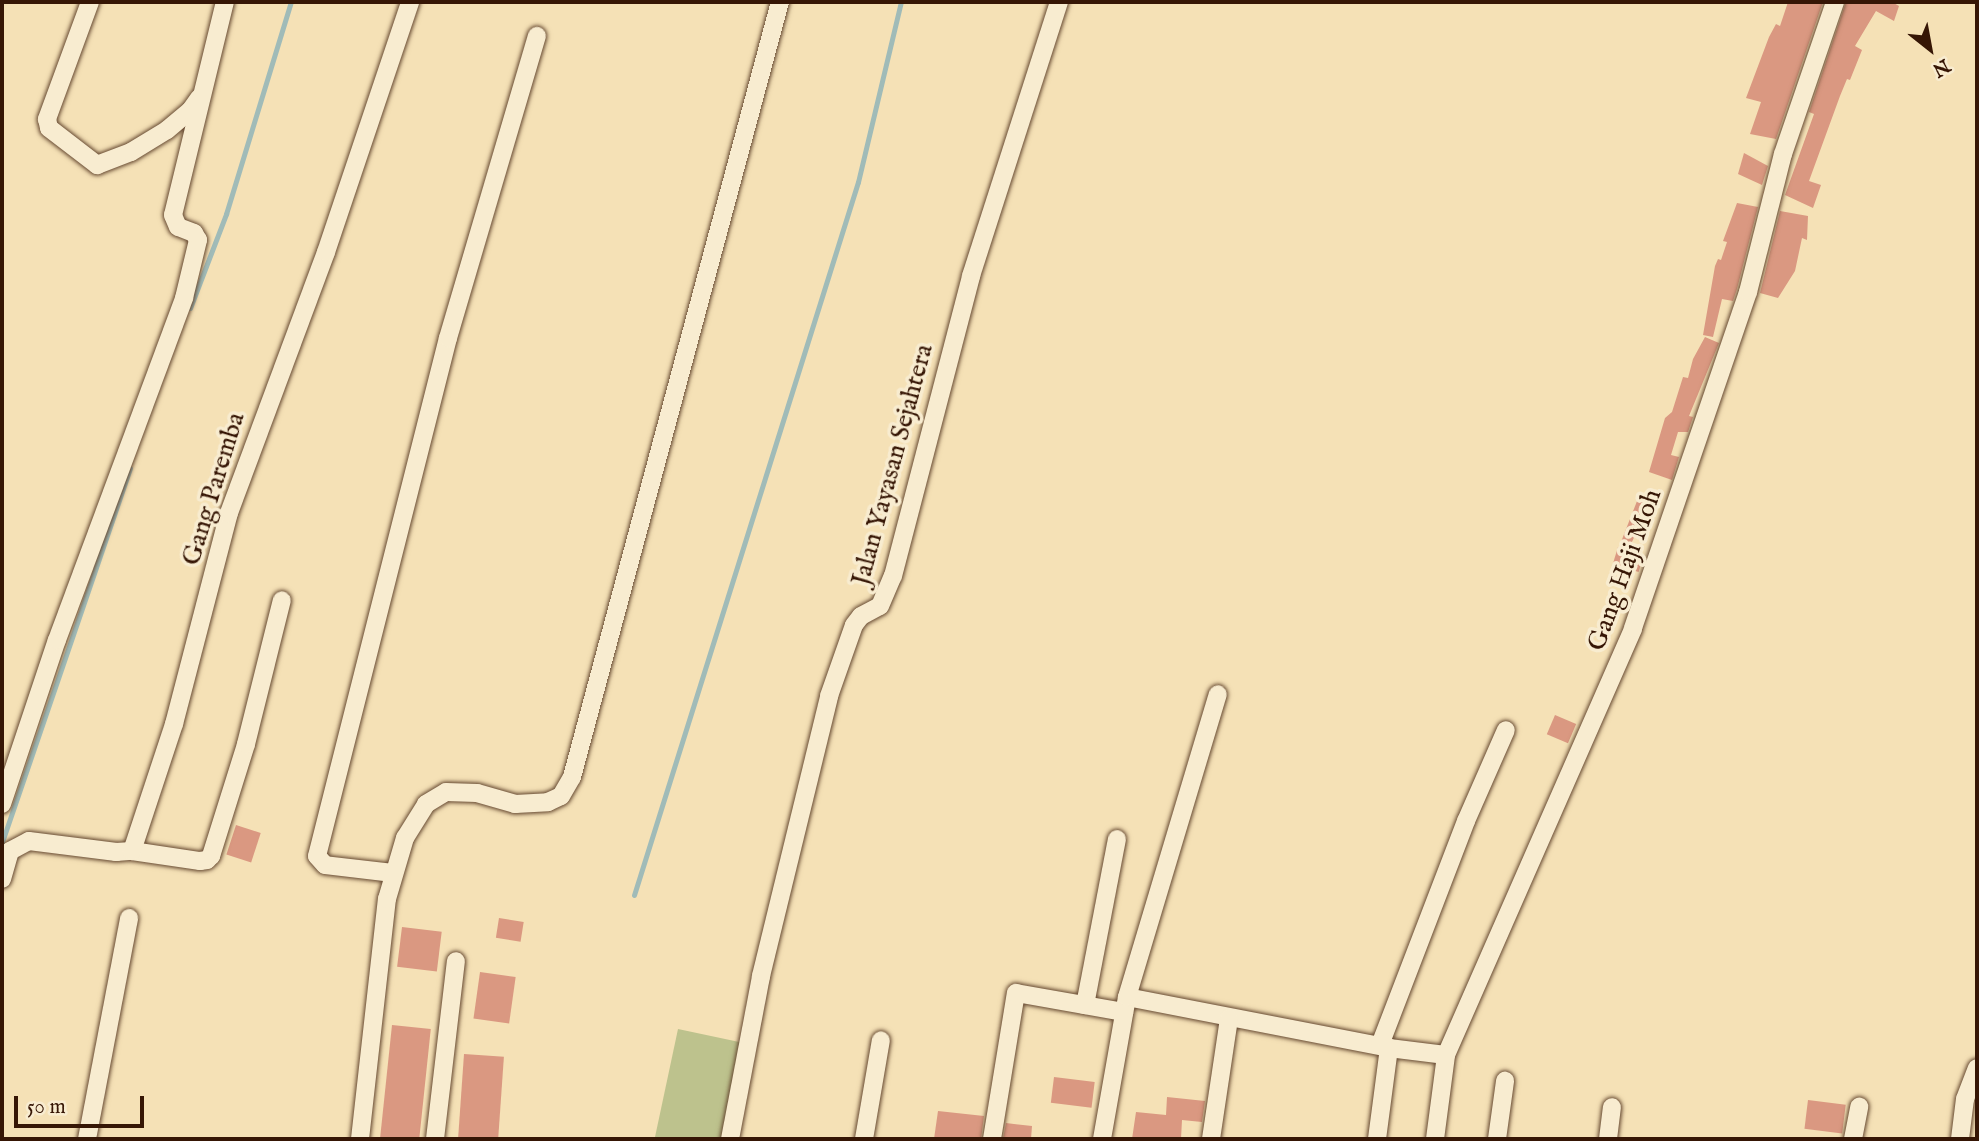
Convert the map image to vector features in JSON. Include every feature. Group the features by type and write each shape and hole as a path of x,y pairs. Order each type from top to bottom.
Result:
{"street":[{"path":"90,2 47,118 49,128 97,165 131,152 167,131 190,111 202,93"},
{"path":"2,804 57,640 184,298 198,240 194,233 178,227 173,215 225,2"},
{"name":"Gang Paremba","path":"132,851 177,713 229,513 322,264 410,2"},
{"path":"360,1139 393,873 405,838 426,804 446,792 477,793 515,804 548,802 561,796 572,777 780,2"},
{"name":"Jalan Yayasan Sejahtera","path":"730,1139 766,953 829,696 856,621 878,608 886,597 971,276 1059,2"},
{"name":"Gang Haji Moh","path":"1435,1139 1446,1055 1633,628 1728,354 1760,250 1783,154 1835,2"},
{"path":"393,873 325,865 317,856 448,338 537,36"},
{"path":"2,878 10,851 29,841 207,860 211,856 246,744 282,600"},
{"path":"1102,1139 1125,1005 1217,694"},
{"path":"1377,1139 1384,1046 1466,821 1506,730"},
{"path":"1085,1005 1117,839"},
{"path":"87,1139 129,918"},
{"path":"435,1139 456,961"},
{"path":"992,1139 1016,993 1085,1005 1125,1005 1229,1018 1446,1055"},
{"path":"1211,1139 1229,1018"},
{"path":"864,1139 881,1040"},
{"path":"1960,1139 1965,1099 1977,1068"},
{"path":"1497,1139 1505,1081"},
{"path":"1608,1139 1612,1107"},
{"path":"1853,1139 1859,1107"}],"green space":[{"path":"678,1029 747,1044 727,1139 655,1138"}],"building":[{"path":"1788,2 1823,2 1776,139 1750,134 1761,102 1746,98 1769,37 1776,24 1780,26"},
{"path":"1846,2 1892,2 1899,6 1894,21 1876,11 1855,46 1862,50 1850,80 1847,79 1840,96 1809,181 1821,185 1813,208 1785,195 1814,114 1809,112"},
{"path":"1744,153 1768,166 1762,185 1738,174"},
{"path":"1737,203 1758,207 1737,289 1733,301 1722,299 1713,337 1703,335 1715,266 1718,259 1721,260 1727,242 1723,241"},
{"path":"1780,211 1808,216 1807,240 1802,238 1795,271 1778,298 1760,293"},
{"path":"1705,337 1719,343 1689,416 1693,417 1688,432 1678,432 1671,455 1679,457 1672,480 1649,472 1665,418 1672,412 1683,377 1688,378 1693,359"},
{"path":"1639,496 1651,502 1630,546 1621,542"},
{"path":"1618,547 1644,555 1639,572 1613,564"},
{"path":"1555,715 1576,724 1568,743 1547,734"},
{"path":"236,825 261,833 251,863 226,854"},
{"path":"499,918 524,922 521,942 496,938"},
{"path":"402,927 442,932 437,972 397,967"},
{"path":"480,972 516,977 509,1024 473,1019"},
{"path":"392,1025 431,1029 419,1139 380,1139"},
{"path":"464,1054 504,1057 498,1139 458,1139"},
{"path":"1054,1077 1095,1082 1092,1108 1051,1103"},
{"path":"1167,1097 1205,1101 1202,1122 1182,1120 1181,1139 1132,1139 1136,1112 1166,1115"},
{"path":"1808,1100 1846,1105 1842,1133 1804,1129"},
{"path":"938,1111 984,1116 981,1139 934,1139"},
{"path":"1006,1123 1032,1126 1031,1139 1003,1139"}],"waterway":[{"path":"190,308 226,214 291,2"},
{"path":"634,895 858,182 901,2"},
{"path":"2,842 130,468"}]}
